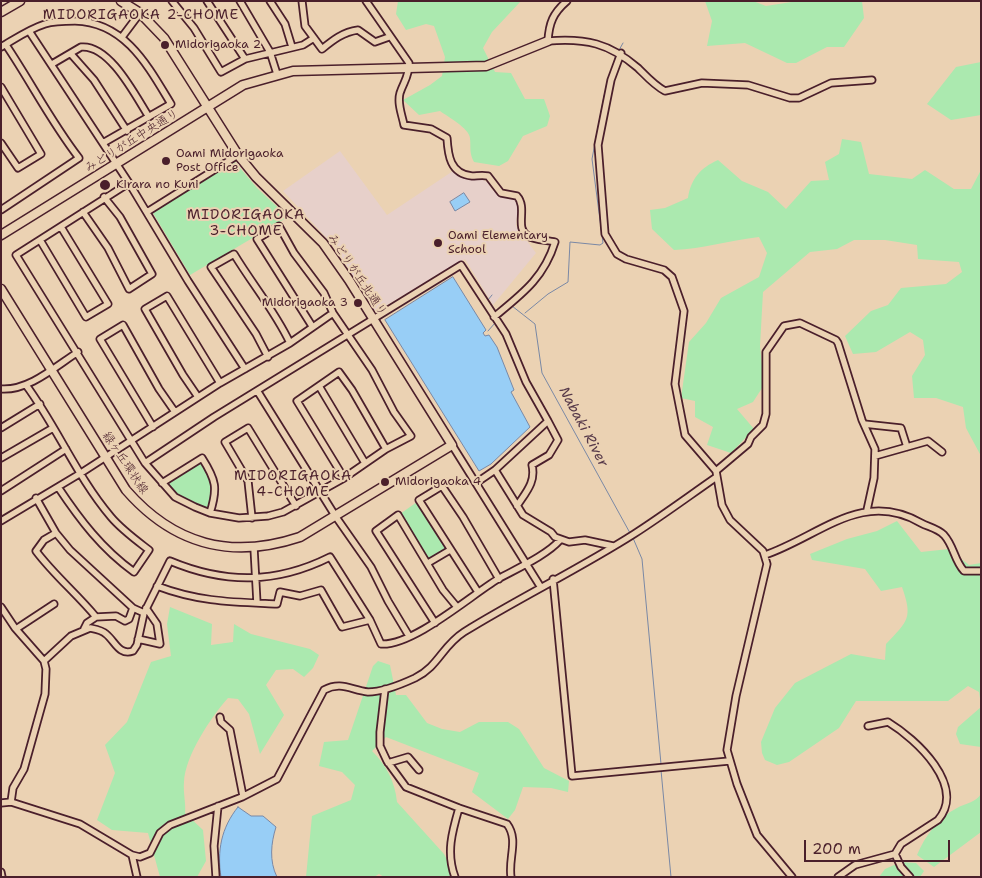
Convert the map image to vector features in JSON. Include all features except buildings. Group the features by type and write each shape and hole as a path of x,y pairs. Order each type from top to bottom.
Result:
{"street":[{"path":"1,12 20,1"},
{"name":"みどりが丘北通り","path":"121,1 140,13 164,38 238,155 256,178 323,242 452,446"},
{"path":"172,1 194,28 221,72 245,59 303,45 314,38"},
{"path":"207,1 245,59"},
{"path":"240,1 270,52 277,74"},
{"path":"270,1 285,24 292,47"},
{"path":"302,1 305,26 322,49 336,37 350,31 358,30 375,42 380,42 389,37"},
{"path":"366,1 389,37 409,63 409,69 399,100 404,125 431,129 447,138 448,158 459,171 471,176 488,176 501,193 517,196 523,205 521,226 524,232 528,236 555,242 550,260 536,279 494,317"},
{"path":"567,1 555,12 550,22 548,41 593,42 608,46 621,54 665,91 702,83 748,85 790,98 799,98 831,83 872,80"},
{"path":"122,37 140,13"},
{"path":"1,210 79,158 45,113 23,71 3,46 46,23 84,21 105,27 122,37 138,52 171,104 103,143"},
{"path":"29,31 103,143 245,369"},
{"name":"みどりが丘中央通り","path":"1,235 243,85 277,74 312,70 486,66 548,41"},
{"path":"52,64 86,47 101,53 124,78 149,117"},
{"path":"71,54 94,80 127,130"},
{"path":"621,54 611,80 598,145 605,234 617,254 626,259 664,270 672,278 684,311 675,384 685,435 716,474 722,505 730,520 765,555 767,564 728,735 729,761 757,835 792,877"},
{"path":"1,87 41,154 18,168 1,142"},
{"path":"147,212 238,155"},
{"path":"128,183 16,255 78,352 145,464 175,497 210,513 226,517 252,518 268,516 296,506 344,478 386,449 411,436 394,412 372,370 333,313 324,293 294,253 279,226 257,240 312,326"},
{"path":"83,212 108,248 129,289 152,274 120,217 104,197"},
{"path":"40,240 86,317 108,304 61,227"},
{"path":"268,356 256,334 211,267 234,254 249,279 278,319 290,343"},
{"path":"145,464 214,418 461,265 506,334 526,382 558,440 549,456 532,465 534,474 532,482 517,506"},
{"name":"緑ヶ丘環状線","path":"1,289 126,490 138,504 170,528 204,543 224,547 254,548 273,546 300,537 452,446"},
{"path":"198,397 145,309 167,296 220,383"},
{"path":"1,521 36,498 81,473 220,383 290,343 333,313"},
{"path":"1,802 11,802 80,824 132,855 140,857 150,853 160,833 170,825 243,796 277,779 324,690 336,685 348,686 368,692 385,689 413,679 428,671 453,639 540,586 613,546 716,474 748,444 751,437 763,425 766,414 766,352 784,326 791,323 800,323 836,340 838,343 864,424 873,444 875,456 874,478 867,510"},
{"path":"153,427 100,339 123,325 159,389 175,412"},
{"path":"1,389 14,390 26,385 78,352"},
{"path":"344,478 297,401 339,372 352,390 386,449"},
{"path":"26,385 111,517 149,550 134,572 116,558 90,532 58,487"},
{"path":"319,386 365,463"},
{"path":"258,392 336,517 371,567 409,636"},
{"path":"1,428 40,404"},
{"path":"476,482 496,470 548,421"},
{"path":"864,424 901,428 907,447"},
{"path":"1,458 53,428"},
{"path":"252,518 248,482 225,442 248,428 296,506"},
{"path":"875,456 928,441 942,452"},
{"path":"452,446 540,586"},
{"path":"1,491 66,449"},
{"path":"162,484 202,458 213,475 216,486 210,513"},
{"path":"496,470 523,516 551,532 560,540 569,542 585,540 613,546"},
{"path":"478,592 419,500 442,486 463,517 499,579"},
{"path":"36,498 56,532 85,566 133,608 145,610 157,624 160,644 138,640"},
{"path":"765,555 785,548 849,516 867,510 885,509 900,513 937,530 949,541 958,564 964,571 981,570"},
{"path":"434,623 376,531 398,515 443,590 457,607"},
{"path":"56,532 44,540 36,551 50,569 76,593 96,617"},
{"path":"44,661 61,644 90,628 106,634 116,647 126,652 134,650 145,610 170,561 209,575 256,577 289,573 330,556 370,620 381,644 409,636 434,623 478,592 527,563 560,540"},
{"path":"254,548 257,603"},
{"path":"428,563 450,550"},
{"path":"553,579 572,776 729,761"},
{"path":"157,586 210,601 277,604 280,592 300,596 321,590 342,627 370,620"},
{"path":"16,629 54,604"},
{"path":"1,606 16,629 44,661 45,694 24,769 13,788 11,802"},
{"path":"84,630 87,623 96,617 116,616 124,621 129,619 133,608"},
{"path":"385,689 380,746 388,763 406,787 507,824 514,842 510,861 511,877"},
{"path":"220,717 221,722 230,730 243,796"},
{"path":"838,877 855,865 895,854 901,844 933,825 943,815 946,802 945,787 934,765 910,736 888,722 868,726"},
{"path":"388,763 408,757 419,770"},
{"path":"216,877 214,846 218,806"},
{"path":"455,877 451,866 449,841 459,808"},
{"path":"895,854 901,867 910,877"},
{"path":"132,855 137,877"},
{"path":"1,872 2,877"}],"shaded area":[{"name":"Oami Elementary School","path":"340,151 387,215 453,171 465,176 481,178 488,183 492,190 513,198 518,204 516,226 536,253 493,305 465,259 375,312 337,249 283,191"}],"green space":[{"path":"398,1 521,1 492,32 483,48 495,72 511,73 525,99 544,99 550,116 547,126 523,136 508,161 499,166 474,162 469,134 466,130 440,111 419,115 403,100 442,76 445,57 434,26 426,24 406,30 396,14"},
{"path":"705,1 753,1 766,6 798,1 862,1 864,18 844,47 827,47 796,63 787,63 745,43 707,46 712,21"},
{"path":"981,62 981,115 951,120 927,104 956,67"},
{"path":"842,139 861,142 869,174 912,179 925,170 954,189 971,189 981,170 981,456 966,428 963,407 936,398 914,398 912,376 925,355 923,340 910,332 876,352 853,354 845,336 871,311 888,305 901,288 946,284 962,272 959,262 918,259 917,245 885,240 854,240 837,249 810,252 763,292 760,346 764,385 753,402 737,409 754,429 731,453 707,445 713,427 695,417 695,401 681,398 689,342 706,323 721,298 759,277 767,253 759,237 674,250 652,229 650,210 665,208 688,198 691,185 697,175 718,160 742,181 768,192 786,209 811,181 829,180 825,162 839,154"},
{"path":"235,162 257,188 288,217 190,275 153,213 178,195"},
{"path":"199,462 207,471 211,483 209,507 205,509 182,498 165,484"},
{"path":"417,502 447,549 428,560 400,514"},
{"path":"897,521 921,552 949,549 969,565 981,563 981,705 979,692 968,686 948,701 856,701 839,728 789,762 777,765 765,760 761,742 775,708 795,683 851,654 885,660 886,644 904,624 908,613 902,587 881,591 865,569 812,560 810,554 847,539 877,531"},
{"path":"170,607 212,624 211,645 233,642 234,624 251,634 310,649 319,655 313,668 304,677 293,669 276,670 266,685 284,715 260,754 249,714 238,699 228,698 200,737 185,772 184,786 185,813 203,830 206,861 197,877 160,877 148,833 112,830 97,820 115,773 105,745 127,722 151,662 171,656 167,624"},
{"path":"378,661 390,665 396,695 406,695 427,723 442,729 460,732 479,722 508,722 519,729 544,768 569,781 568,792 551,788 523,787 515,810 508,819 472,792 479,773 386,737 372,751 382,762 389,774 397,802 444,854 456,877 384,877 379,874 374,877 306,877 312,816 351,800 355,785 342,772 319,766 324,742 348,740 373,666"},
{"path":"981,707 981,747 960,744 956,734 958,727"},
{"path":"981,794 981,832 934,867 917,855 928,834 938,822 950,812 973,801"},
{"path":"901,862 916,863 924,871 920,877 879,877 885,869"}],"water":[{"path":"464,193 470,202 455,211 450,202"},
{"path":"453,277 486,330 483,333 485,336 489,335 497,347 514,390 511,392 530,427 491,464 479,471 385,320"},
{"path":"238,807 251,816 263,816 276,827 272,852 274,871 277,877 221,877 220,849 222,840 228,823"}],"waterway":[{"name":"Nabaki River","path":"618,52 623,43"},
{"name":"Nabaki River","path":"525,313 548,294 568,282 570,242 600,245 603,243 592,159 604,96 616,55"},
{"path":"488,300 492,295"},
{"name":"Nabaki River","path":"512,306 535,324 542,373 630,533"},
{"path":"488,331 495,323"},
{"name":"Nabaki River","path":"633,538 642,559 661,764"},
{"name":"Nabaki River","path":"661,770 671,877"}],"place":[{"name":"Midorigaoka 2","path":"165,45"},
{"name":"Oami Midorigaoka Post Office","path":"166,161"},
{"name":"Kirara no Kuni","path":"105,185"},
{"name":"Oami Elementary School","path":"438,243"},
{"name":"Midorigaoka 3","path":"358,303"},
{"name":"Midorigaoka 4","path":"385,482"}],"district":[{"name":"MIDORIGAOKA 2-CHOME","path":"141,15"},
{"name":"MIDORIGAOKA 3-CHOME","path":"246,224"},
{"name":"MIDORIGAOKA 4-CHOME","path":"293,484"}]}
